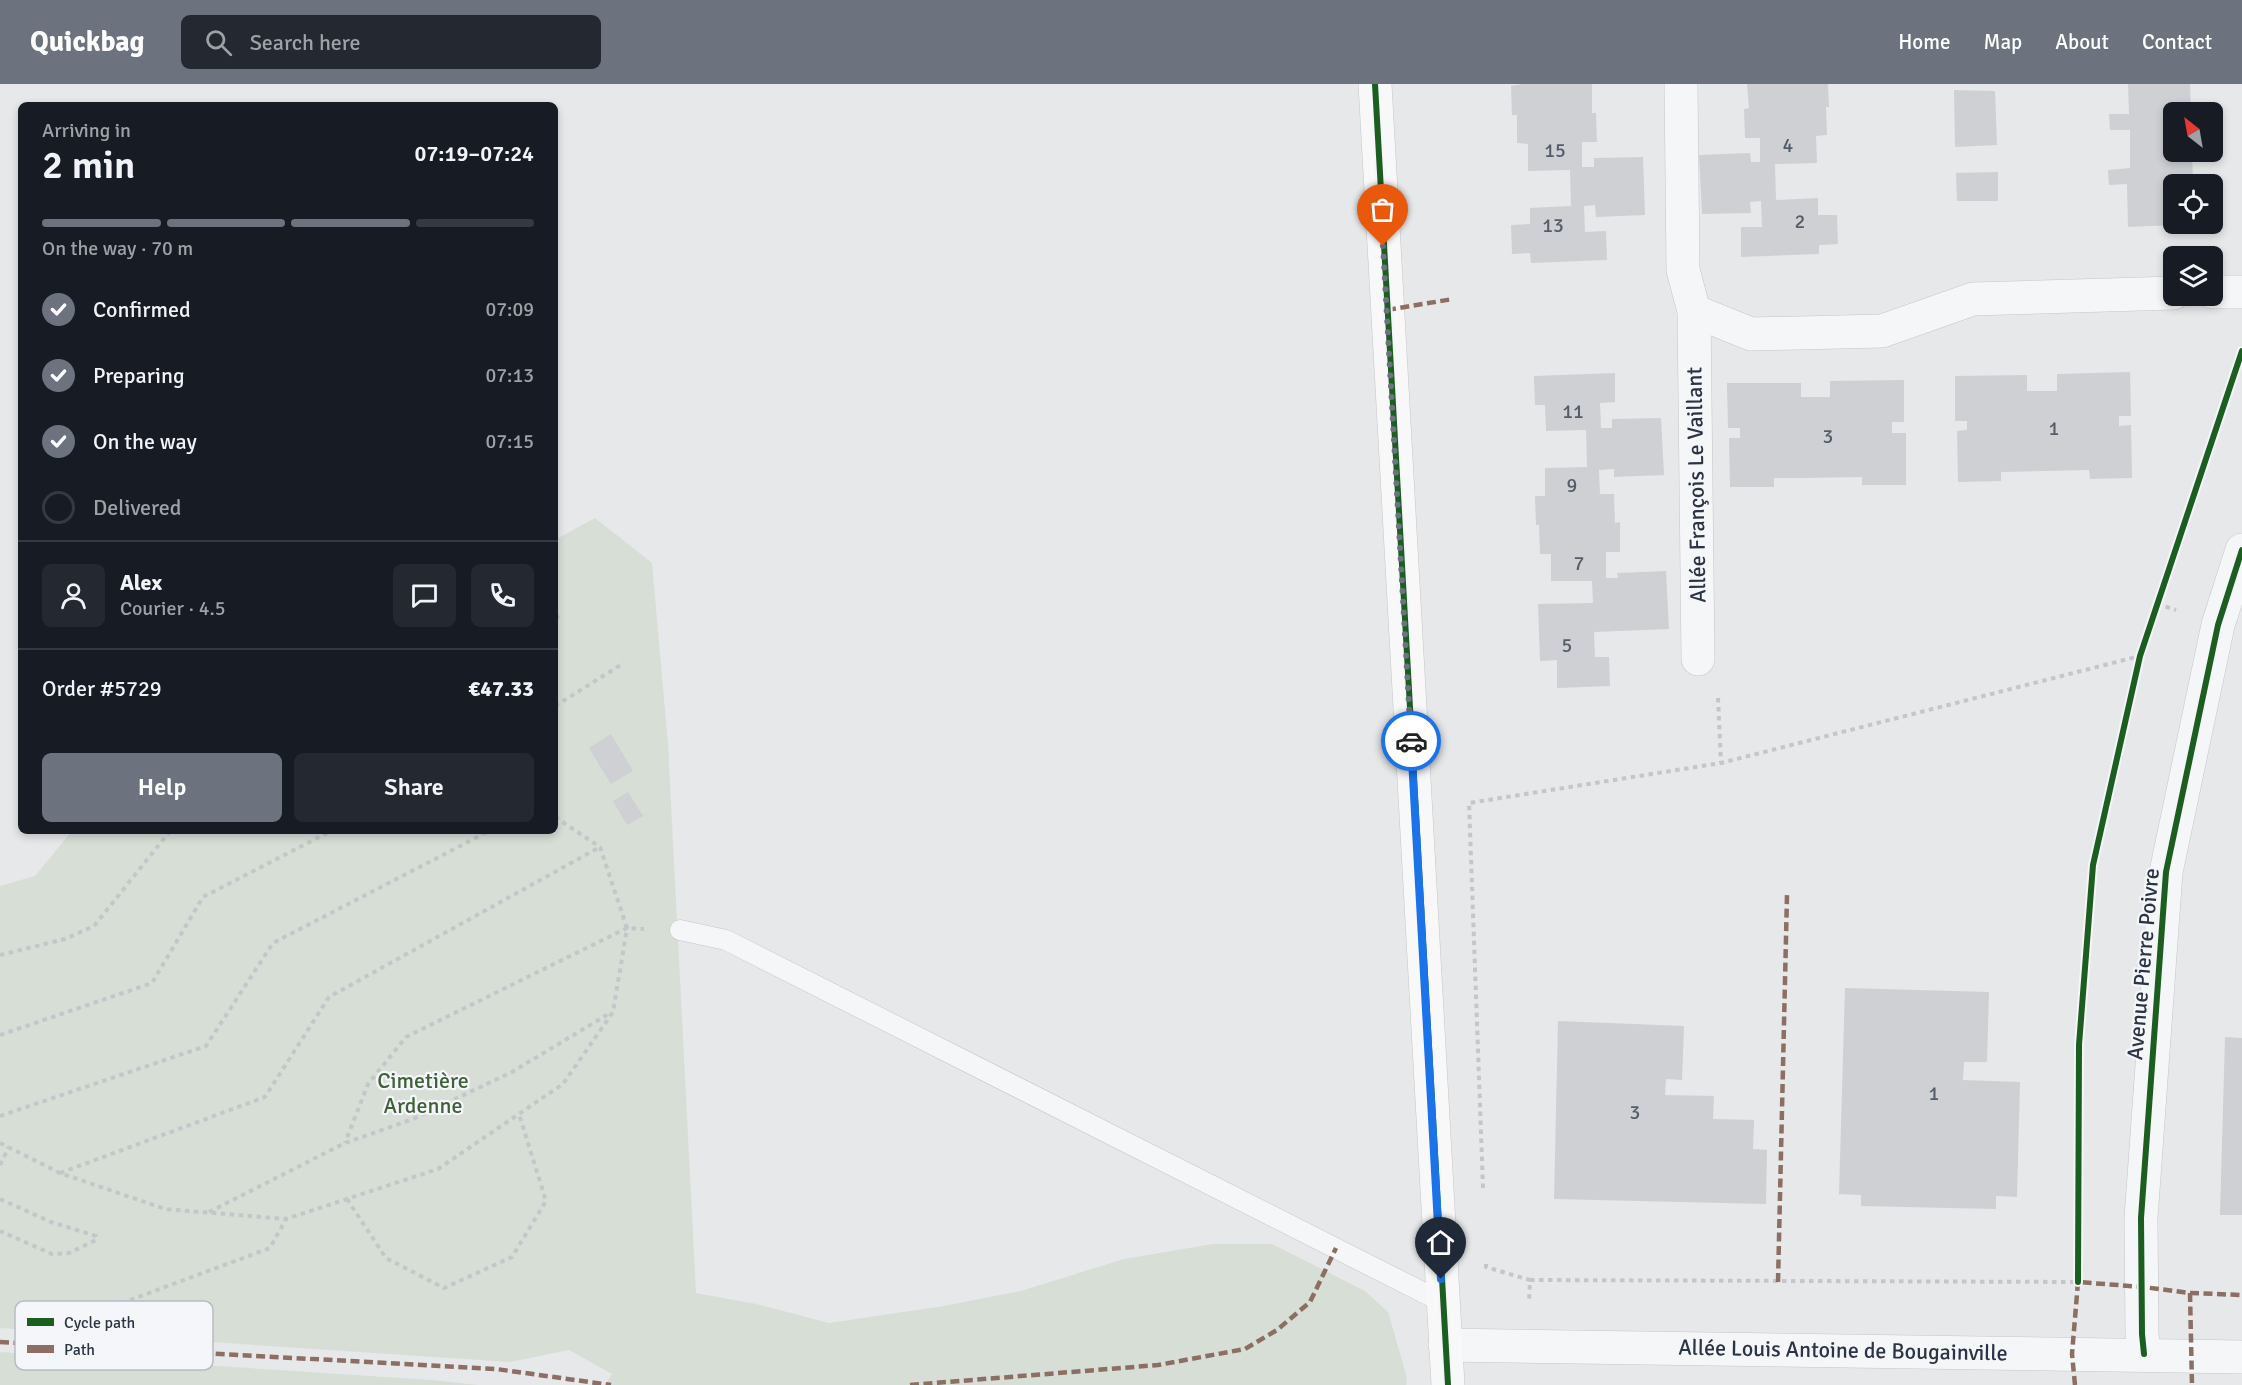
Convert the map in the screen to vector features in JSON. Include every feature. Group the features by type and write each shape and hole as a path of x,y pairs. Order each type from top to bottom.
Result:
{"street":[{"path":"1375,84 1442,1302 1449,1385"},
{"name":"Allée François Le Vaillant","path":"1681,84 1683,270 1694,311 1698,659"},
{"path":"2223,292 2242,292"},
{"path":"1694,311 1751,334 1882,331 1973,299 2163,293"},
{"name":"Avenue Pierre Poivre","path":"2144,1354 2142,1218 2166,872 2218,625 2242,549"},
{"name":"Allée Louis Antoine de Bougainville","path":"1445,1345 2242,1357"}],"lane":[{"path":"680,930 726,940 1442,1302"}],"path":[{"path":"1484,1196 1469,803 1721,763 2140,657"},
{"path":"1698,659 1716,679 1721,763"},
{"path":"558,704 624,663"},
{"path":"0,1143 60,1173 165,1209 286,1219 438,1169 563,1084 613,1011 627,928 600,848 558,819"},
{"path":"0,955 65,939 94,926 168,834"},
{"path":"0,1035 152,983 203,897 325,834"},
{"path":"0,1116 206,1046 273,943 483,834"},
{"path":"60,1173 265,1097 329,997 600,848"},
{"path":"345,1143 368,1084 406,1037 627,928 680,930"},
{"path":"209,1212 345,1143 413,1119 512,1072 613,1011"},
{"path":"347,1198 386,1258 444,1288 512,1257 546,1201 519,1114"},
{"path":"0,1165 9,1147"},
{"path":"0,1199 51,1222 96,1236 96,1240 69,1253 52,1254 0,1231"},
{"path":"127,1301 270,1248 286,1219"},
{"path":"1486,1255 1486,1267 1530,1280 2078,1282"},
{"path":"1527,1346 1530,1280"}],"green space":[{"name":"Cimetière Ardenne","path":"595,518 652,563 668,745 696,1293 756,1304 829,1323 944,1306 1021,1291 1124,1259 1213,1244 1272,1244 1365,1291 1388,1312 1407,1378 1406,1385 605,1385 612,1374 569,1350 510,1362 213,1342 213,1301 15,1301 15,1329 0,1328 0,886 35,876 70,834 558,834 558,538"},
{"path":"0,1352 15,1353 15,1370 213,1370 213,1366 478,1385 0,1385"}],"building":[{"path":"1592,84 1592,113 1596,113 1597,142 1582,142 1582,167 1594,167 1594,158 1643,157 1645,215 1596,217 1595,205 1584,206 1585,232 1606,231 1607,260 1531,263 1530,253 1512,254 1511,225 1530,224 1530,208 1571,206 1570,170 1528,171 1528,144 1517,143 1517,115 1512,115 1511,86"},
{"path":"1747,84 1828,84 1827,135 1816,136 1817,163 1775,164 1776,200 1818,198 1818,215 1837,215 1838,244 1819,245 1819,254 1741,257 1741,227 1762,227 1761,201 1750,202 1751,213 1702,214 1699,155 1750,153 1751,162 1760,162 1760,138 1745,138 1744,109 1749,108"},
{"path":"2128,84 2190,84 2191,102 2163,102 2163,162 2192,162 2193,174 2163,174 2163,225 2128,227 2127,184 2109,185 2108,170 2130,168 2130,130 2110,130 2109,114 2129,114"},
{"path":"1954,90 1995,91 1997,145 1955,147"},
{"path":"1998,172 1998,201 1957,201 1956,173"},
{"path":"2130,372 2131,416 2119,416 2119,426 2131,425 2132,478 2090,479 2089,470 2001,472 2001,481 1958,482 1957,431 1967,430 1967,421 1955,421 1955,376 2027,375 2027,391 2057,391 2057,374"},
{"path":"1615,373 1615,402 1600,403 1601,428 1612,428 1612,419 1661,418 1664,475 1614,477 1614,469 1599,470 1600,494 1614,494 1615,523 1620,522 1620,552 1606,552 1606,578 1618,578 1617,573 1666,571 1669,629 1594,632 1595,657 1609,657 1610,686 1557,688 1557,660 1540,661 1538,604 1593,603 1592,581 1551,581 1551,554 1540,554 1535,496 1545,496 1545,468 1587,467 1586,430 1546,431 1545,405 1535,405 1534,376"},
{"path":"1904,380 1904,422 1892,422 1892,433 1906,433 1906,485 1862,485 1862,477 1774,478 1774,487 1730,487 1729,438 1740,438 1740,428 1728,428 1727,383 1801,383 1801,397 1830,397 1830,381"},
{"path":"611,734 633,771 611,784 589,748"},
{"path":"628,792 643,816 627,825 613,801"},
{"path":"1845,988 1989,992 1987,1062 1964,1062 1963,1080 2020,1082 2017,1197 1996,1196 1996,1209 1861,1206 1861,1195 1839,1194"},
{"path":"1558,1021 1684,1026 1682,1080 1666,1079 1665,1095 1714,1096 1713,1119 1754,1120 1753,1149 1767,1150 1766,1204 1554,1199"},
{"path":"2225,1037 2242,1038 2242,1215 2220,1215"}],"marked path":[{"path":"1387,310 1453,299"},
{"path":"1778,1282 1787,895"},
{"path":"910,1385 1158,1365 1245,1349 1277,1330 1310,1302 1336,1248"},
{"path":"2075,1385 2072,1354 2078,1282 2190,1293 2192,1385"},
{"path":"2190,1293 2242,1295"},
{"path":"0,1342 15,1343"},
{"path":"213,1354 496,1369 611,1385"}],"cycle path":[{"path":"1375,84 1448,1385"},
{"path":"2078,1282 2079,1045 2093,865 2140,656 2242,351"},
{"path":"2144,1354 2141,1218 2166,872 2218,625 2242,550"}],"way so far":[{"path":"1383,246 1411,741"}],"route":[{"path":"1411,741 1441,1279"}]}
